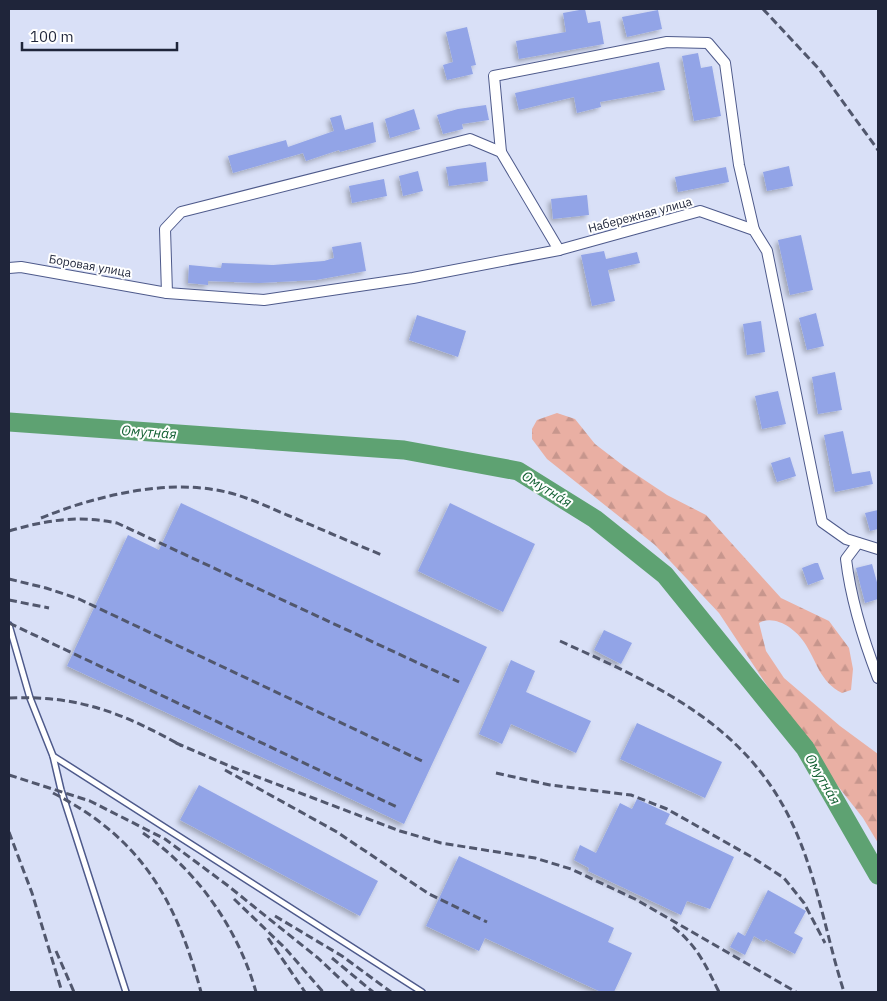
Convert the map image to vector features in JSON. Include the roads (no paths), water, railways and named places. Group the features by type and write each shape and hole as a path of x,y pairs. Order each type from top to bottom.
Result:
{"street":[{"path":"559,250 500,152 494,76 667,42 708,43 725,63 739,165 754,230 767,251 822,522 846,539 878,549"},
{"path":"167,292 165,229 181,212 470,139 500,152"},
{"name":"Набережная улица","path":"167,292 264,300 413,278 559,250 700,211 754,230"},
{"name":"Боровая улица","path":"9,268 21,267 167,292"},
{"path":"858,543 846,559 849,587 861,633 878,678"}],"lane":[{"path":"9,625 30,698 53,756 61,790 126,992"},
{"path":"53,756 422,992"}],"waterway":[{"name":"Омутна́я","path":"9,422 404,450 518,471 595,519 665,575 805,748 878,875"}],"railway":[{"path":"763,9 819,69 878,150"},
{"path":"41,518 82,503 127,492 173,487 195,487 243,497 382,555"},
{"path":"9,531 36,524 76,519 117,523 459,682"},
{"path":"9,579 46,588 79,599 422,761"},
{"path":"9,600 49,608"},
{"path":"9,623 399,808"},
{"path":"560,641 668,694 700,715 730,739 757,767 780,800 799,839 818,896 844,992"},
{"path":"9,698 57,700 99,708 140,724 182,746"},
{"path":"176,743 234,768 400,831 441,843 535,858 571,869 635,899 796,992"},
{"path":"225,770 337,832 429,894 487,922"},
{"path":"496,773 550,785 631,795 667,809 750,856 784,878 804,903 825,943"},
{"path":"9,775 90,801 165,839 227,885 318,958 354,992"},
{"path":"53,793 84,811 110,830 132,851 151,875 180,928 201,992"},
{"path":"9,832 32,893 62,992"},
{"path":"143,833 181,865 213,903 227,924 238,946 256,992"},
{"path":"234,899 285,948 323,992"},
{"path":"275,916 342,956 391,992"},
{"path":"673,927 695,949 719,992"},
{"path":"268,938 305,992"},
{"path":"56,951 74,992"},
{"path":"332,958 373,992"}]}
